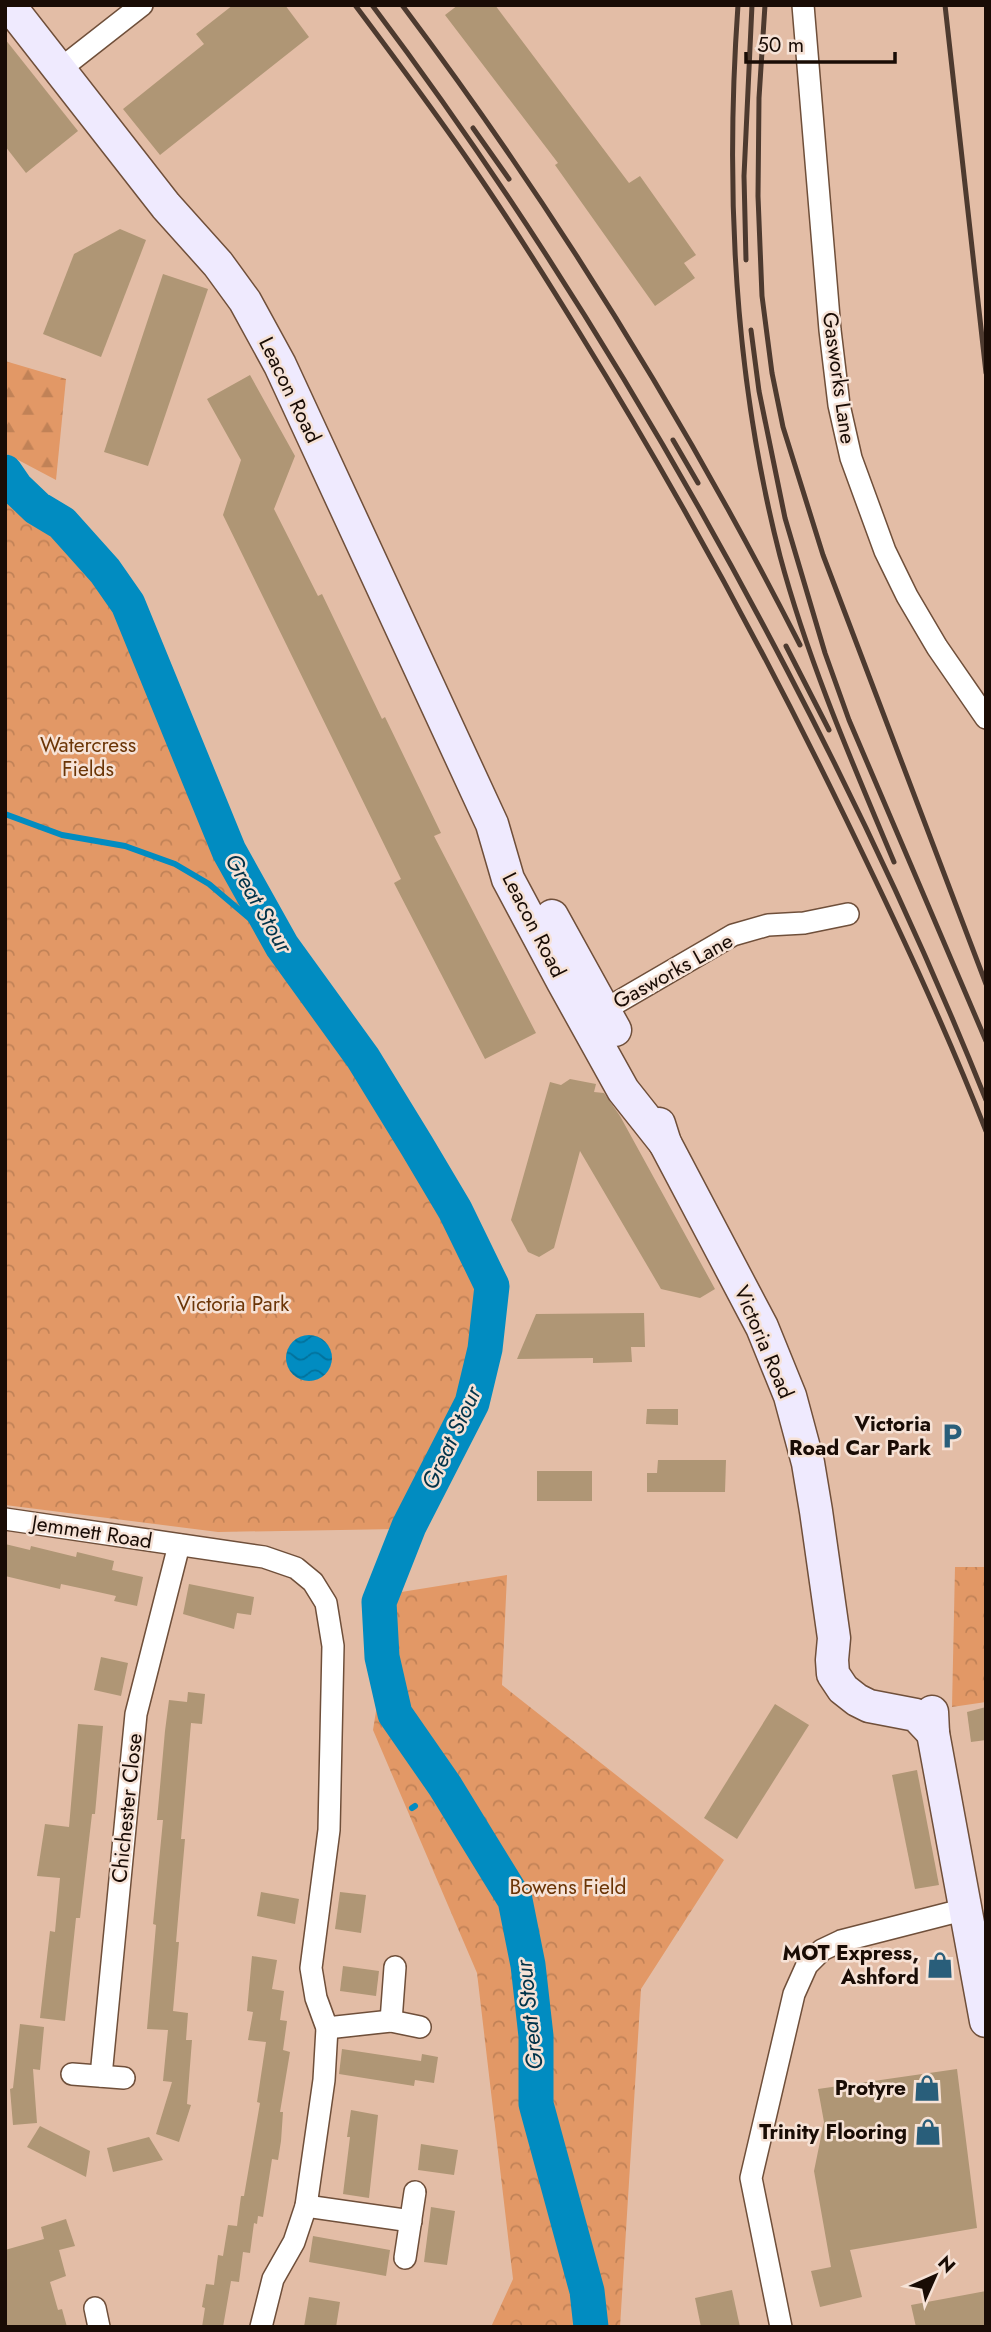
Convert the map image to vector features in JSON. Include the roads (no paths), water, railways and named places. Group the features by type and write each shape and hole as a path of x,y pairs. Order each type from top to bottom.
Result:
{"street":[{"name":"Leacon Road","path":"9,5 166,206 218,264 244,301 280,365 492,824 526,870 594,1016"},
{"path":"59,70 142,5"},
{"name":"Gasworks Lane","path":"803,5 830,330 839,405 851,458 881,540 907,596 937,647 986,718"},
{"name":"Gasworks Lane","path":"594,1016 733,936 768,925 804,923 848,914"},
{"name":"Victoria Road","path":"594,1016 642,1077 665,1143 762,1327 790,1396 808,1463 834,1638 845,1662 869,1684 924,1700 931,1709 986,2021"},
{"name":"Jemmett Road","path":"5,1519 179,1545"},
{"path":"179,1545 264,1557 296,1568 313,1581 326,1603 333,1646 329,1830 311,1969 316,1998 327,2028 324,2080 306,2206 294,2242 273,2279 261,2327"},
{"name":"Chichester Close","path":"101,2076 136,1714 179,1545"},
{"path":"780,2327 751,2178 793,1994 807,1965 822,1950 841,1941 966,1909"},
{"path":"391,2021 395,1967"},
{"path":"327,2028 391,2021 420,2027"},
{"path":"72,2074 124,2078"},
{"path":"405,2258 415,2192"},
{"path":"306,2206 411,2221"}],"water":[{"path":"309,1335 325,1342 332,1358 325,1374 309,1381 293,1374 286,1358 293,1342"}],"waterway":[{"name":"Great Stour","path":"5,472 16,488 37,508 62,523 105,571 128,604 229,851 282,946 363,1058 417,1146 455,1210 492,1286 485,1349 472,1403 409,1526 379,1602 382,1657 395,1714 445,1786 515,1900 528,1965 536,2036 536,2104 587,2291 591,2327"},
{"path":"5,814 62,835 125,846 175,864 209,884 282,946"},
{"path":"437,1791 445,1786"}],"railway":[{"path":"355,5 442,123 512,226 615,391 684,510 783,693 845,817 918,972 986,1131"},
{"path":"372,5 430,84 541,247 644,413 741,583 841,776 916,936 986,1100"},
{"path":"402,5 512,158 615,316 711,479 800,645"},
{"path":"738,5 734,74 733,213 743,352 764,488 780,556 804,634 832,711 894,862"},
{"path":"746,260 744,176 752,5"},
{"path":"765,5 759,98 758,196 762,296 772,373 783,427 823,555 986,984"},
{"path":"945,5 986,373"},
{"path":"473,128 509,179"},
{"path":"751,330 759,391 785,518 825,653 849,720 986,1041"},
{"path":"673,440 698,483"},
{"path":"786,646 829,730"}],"place":[{"name":"Victoria Road Car Park","path":"952,1436"},
{"name":"MOT Express, Ashford","path":"940,1965"},
{"name":"Protyre","path":"927,2088"},
{"name":"Trinity Flooring","path":"928,2132"}],"park label":[{"name":"Watercress Fields","path":"88,757"},
{"name":"Victoria Park","path":"233,1304"},
{"name":"Bowens Field","path":"568,1887"}]}
